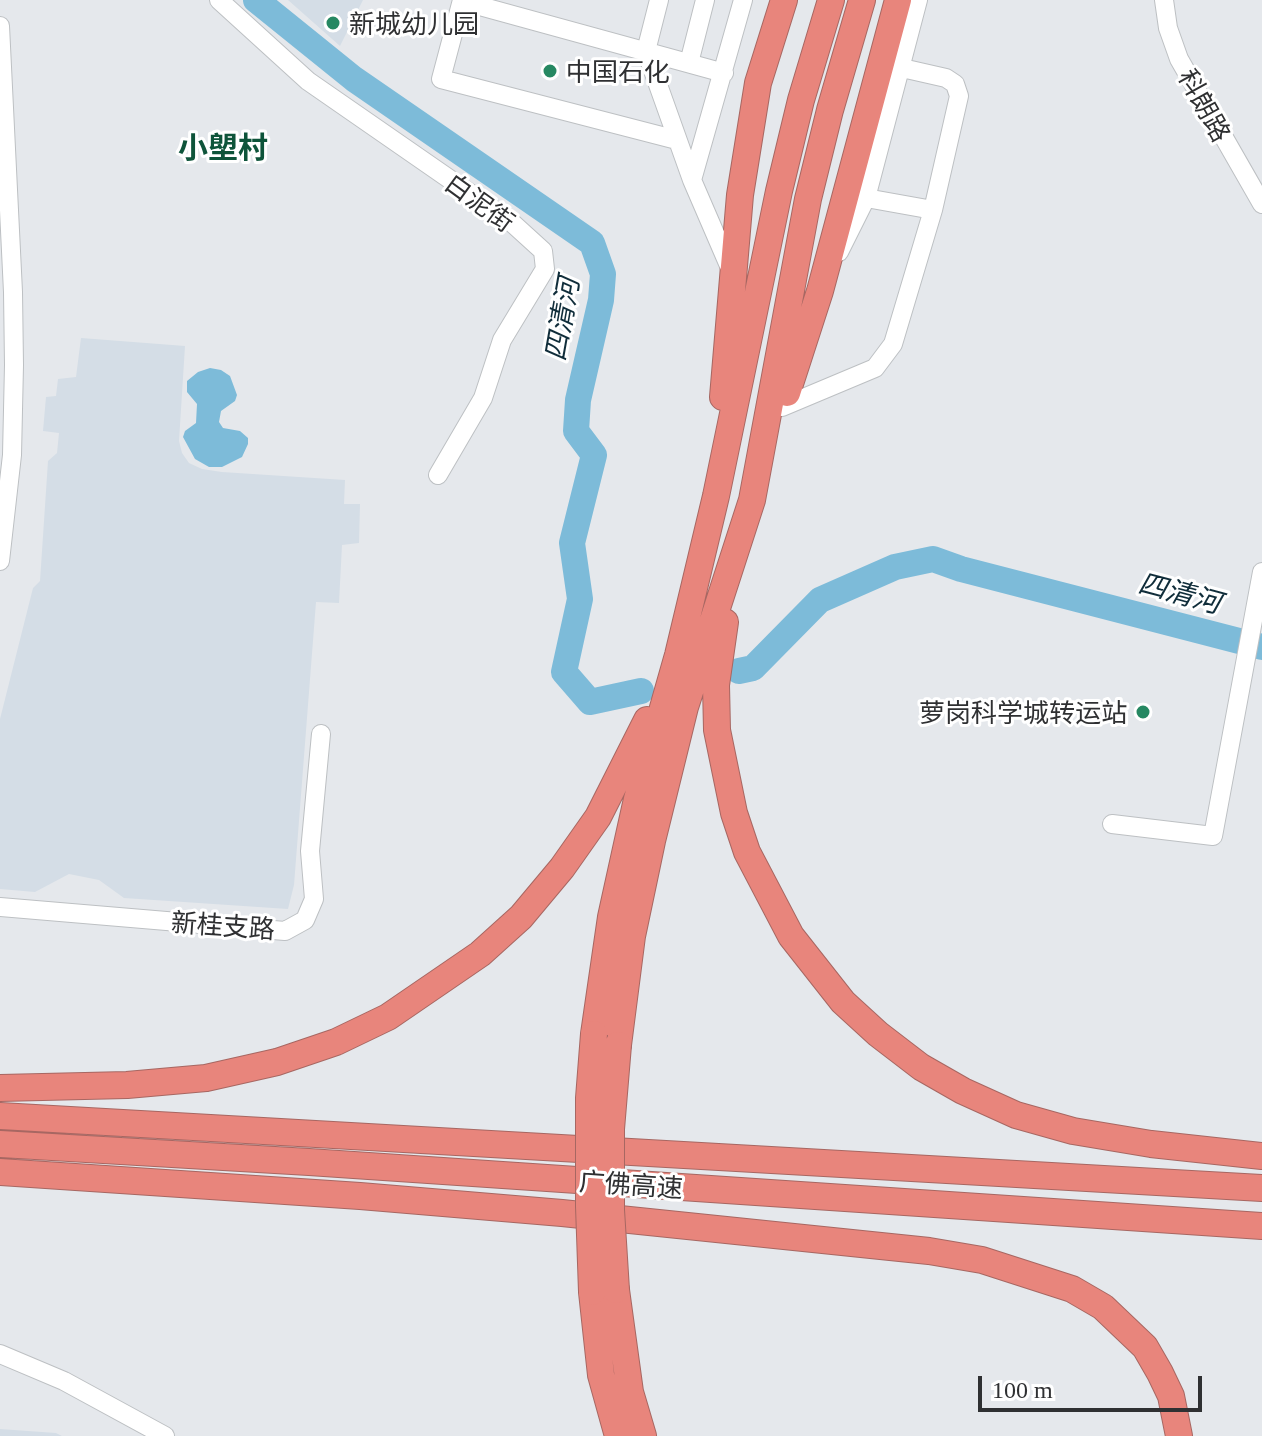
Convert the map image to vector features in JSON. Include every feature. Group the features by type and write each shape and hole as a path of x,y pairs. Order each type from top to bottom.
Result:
{"highway":[{"path":"716,496 740,195 758,83 784,0"},
{"path":"643,1436 604,1291 589,1175 589,1098 594,1034 611,917 637,799 678,655 716,496 779,191 801,100 831,0"},
{"path":"752,500 808,199 862,0"},
{"path":"618,1436 601,1375 611,1210 611,1129 632,936 685,707 820,291 898,0"},
{"path":"735,547 716,685 717,730 724,772 747,852 768,895 791,936 843,1002 921,1067 963,1091 1016,1115 1073,1131 1151,1144 1262,1156"},
{"path":"0,1088 127,1085 206,1078 277,1062 336,1042 388,1017 480,954 521,917 562,868 598,817 678,655"},
{"name":"广佛高速","path":"0,1116 1262,1188"},
{"name":"广佛高速","path":"0,1144 1262,1226"},
{"path":"0,1172 360,1196 531,1211 929,1251 982,1260 1072,1289 1103,1307 1145,1347 1171,1396 1179,1436"}],"street":[{"name":"白泥街","path":"219,0 308,81 510,221 543,251 545,269 502,340 483,398 438,475"},
{"path":"677,140 441,79 464,0 724,73"},
{"path":"532,20 537,0"},
{"path":"659,0 646,51 692,180 734,277"},
{"path":"689,63 705,0"},
{"path":"692,180 743,0"},
{"path":"820,291 866,198 918,0"},
{"name":"科朗路","path":"1164,0 1168,28 1179,59 1262,204"},
{"path":"0,26 14,365 12,455 0,561"},
{"path":"782,407 875,368 893,344 933,210 959,96 958,88 946,78 902,68"},
{"path":"866,198 933,210"},
{"path":"1112,824 1213,836 1262,572"},
{"name":"新桂支路","path":"0,907 285,931 305,920 314,899 310,851 321,734"},
{"path":"0,1354 64,1381 165,1436"}],"shaded area":[{"name":"新城幼儿园","path":"288,0 363,0 340,46"},
{"path":"81,338 185,346 179,441 189,463 222,472 345,480 344,504 360,504 359,543 342,545 339,603 316,602 294,885 288,909 124,898 99,880 69,874 35,892 0,889 0,719 33,588 40,581 48,461 57,453 59,433 43,431 46,397 56,396 58,379 76,377"},
{"path":"0,1429 56,1433 62,1436 0,1436"}],"water":[{"path":"210,368 230,376 237,395 235,401 221,411 219,422 223,428 240,431 248,438 242,457 222,467 209,467 195,459 183,437 185,431 196,423 197,404 187,392 187,381 198,372"}],"waterway":[{"name":"四清河","path":"256,0 354,79 592,243 603,274 601,300 578,400 576,431 594,455 572,543 580,599 564,672 590,702 641,691"},
{"name":"四清河","path":"739,671 753,668 820,600 895,567 933,559 961,569 1262,647"}],"place":[{"name":"新城幼儿园","path":"333,23"},
{"name":"中国石化","path":"550,71"},
{"name":"萝岗科学城转运站","path":"1143,712"}],"district":[{"name":"小塱村","path":"223,147"}]}
